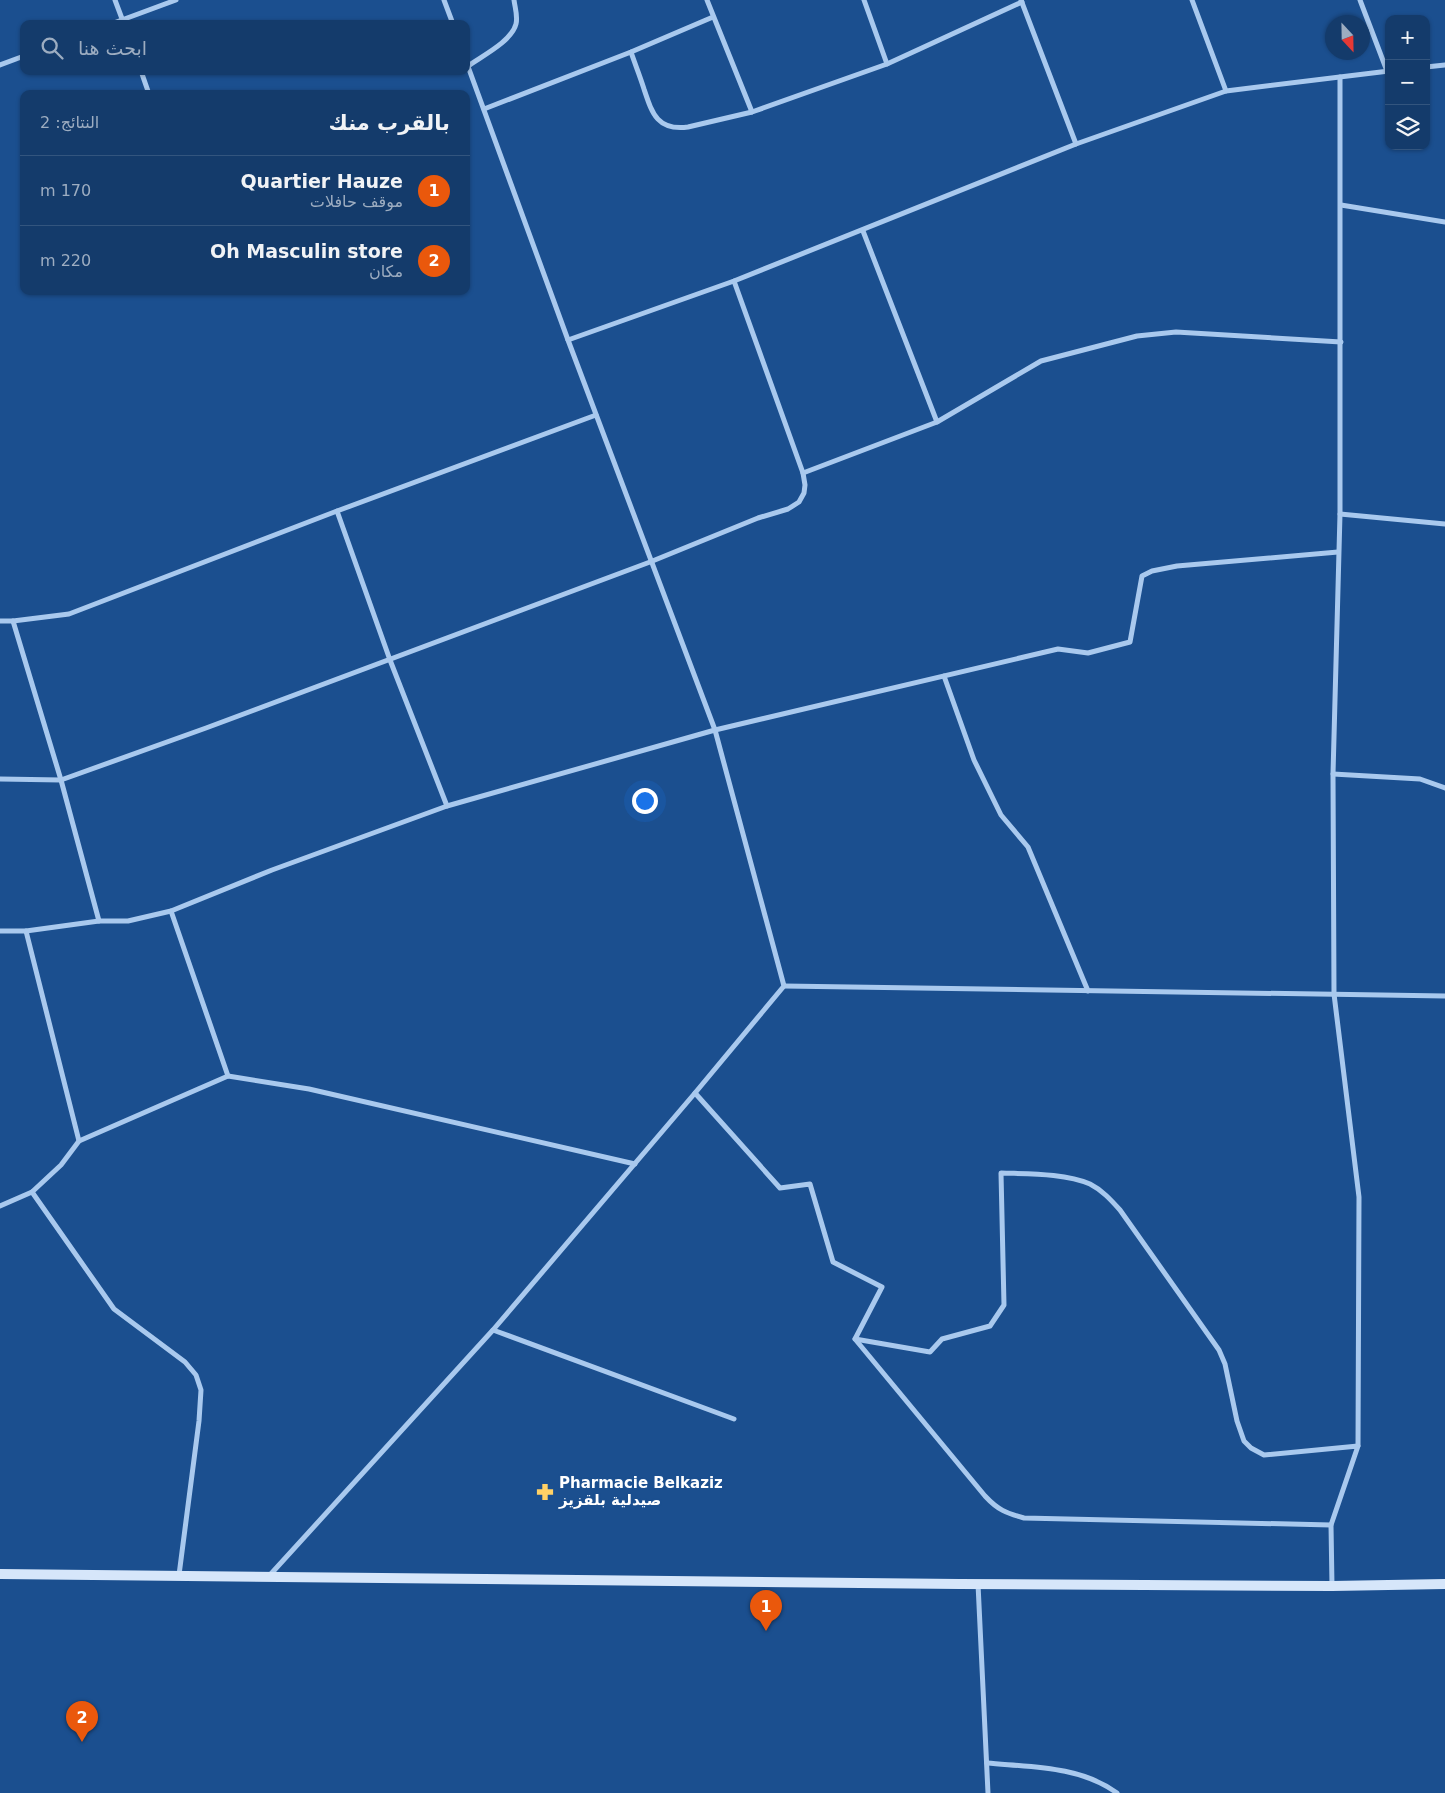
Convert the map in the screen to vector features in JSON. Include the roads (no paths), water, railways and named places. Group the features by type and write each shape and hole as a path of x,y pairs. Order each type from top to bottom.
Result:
{"main road":[{"path":"0,1574 978,1584 1332,1586 1445,1584"}],"street":[{"path":"115,0 122,20"},
{"path":"128,20 176,0"},
{"path":"444,0 452,20"},
{"path":"470,62 506,39 514,31 516,22 514,0"},
{"path":"707,0 752,112"},
{"path":"864,0 886,64"},
{"path":"1192,0 1226,91"},
{"path":"1360,0 1385,63"},
{"path":"631,52 652,112 660,122 668,126 677,128 688,127 752,112 886,64 1022,1 1076,144"},
{"path":"484,109 631,52 713,17"},
{"path":"0,65 20,58"},
{"path":"1430,67 1445,65"},
{"path":"568,340 734,281 863,231 1076,144 1226,91 1385,71"},
{"path":"470,72 650,562 715,730 784,986"},
{"path":"142,75 148,90"},
{"path":"1332,1586 1331,1525 1358,1446 1359,1197 1334,994 1333,774 1340,514 1340,77"},
{"path":"1341,206 1445,222"},
{"path":"863,231 938,422"},
{"path":"0,779 61,780 390,660 650,562 758,518 788,509 799,502 804,493 803,473 734,281"},
{"path":"803,473 938,422 1041,361 1137,336 1176,332 1341,342"},
{"path":"0,621 69,614 337,511 596,415"},
{"path":"337,511 390,660 447,806"},
{"path":"1340,514 1445,524"},
{"path":"0,931 26,931 99,921 128,921 172,911 272,870 447,806 715,730 1058,649 1088,653 1130,642 1142,576 1152,571 1177,566 1338,552"},
{"path":"13,621 61,780 99,921"},
{"path":"944,676 974,760 1001,814 1028,847 1088,991"},
{"path":"1333,774 1420,779 1445,788"},
{"path":"172,911 228,1076"},
{"path":"26,931 80,1140"},
{"path":"784,986 1445,996"},
{"path":"270,1576 493,1330 784,986"},
{"path":"0,1206 32,1192 61,1165 80,1140 228,1076 318,1091 635,1164"},
{"path":"695,1093 780,1188 810,1184 833,1262 882,1287 855,1339"},
{"path":"855,1339 930,1352 942,1339 990,1326 1004,1305 1001,1173 1070,1178 1090,1184 1120,1210 1219,1350 1225,1364 1237,1421 1244,1441 1251,1448 1264,1455 1358,1446"},
{"path":"32,1192 114,1309 179,1357 196,1375 201,1390 199,1421 179,1575"},
{"path":"493,1330 734,1419"},
{"path":"855,1339 985,1496 1004,1513 1024,1518 1331,1525"},
{"path":"978,1584 988,1793"},
{"path":"986,1763 1057,1769 1084,1776 1109,1787 1117,1793"}],"place":[{"name":"Pharmacie Belkaziz صيدلية بلقزيز","path":"545,1492"},
{"name":"Quartier Hauze","path":"766,1631"},
{"name":"Oh Masculin store","path":"82,1742"}]}
